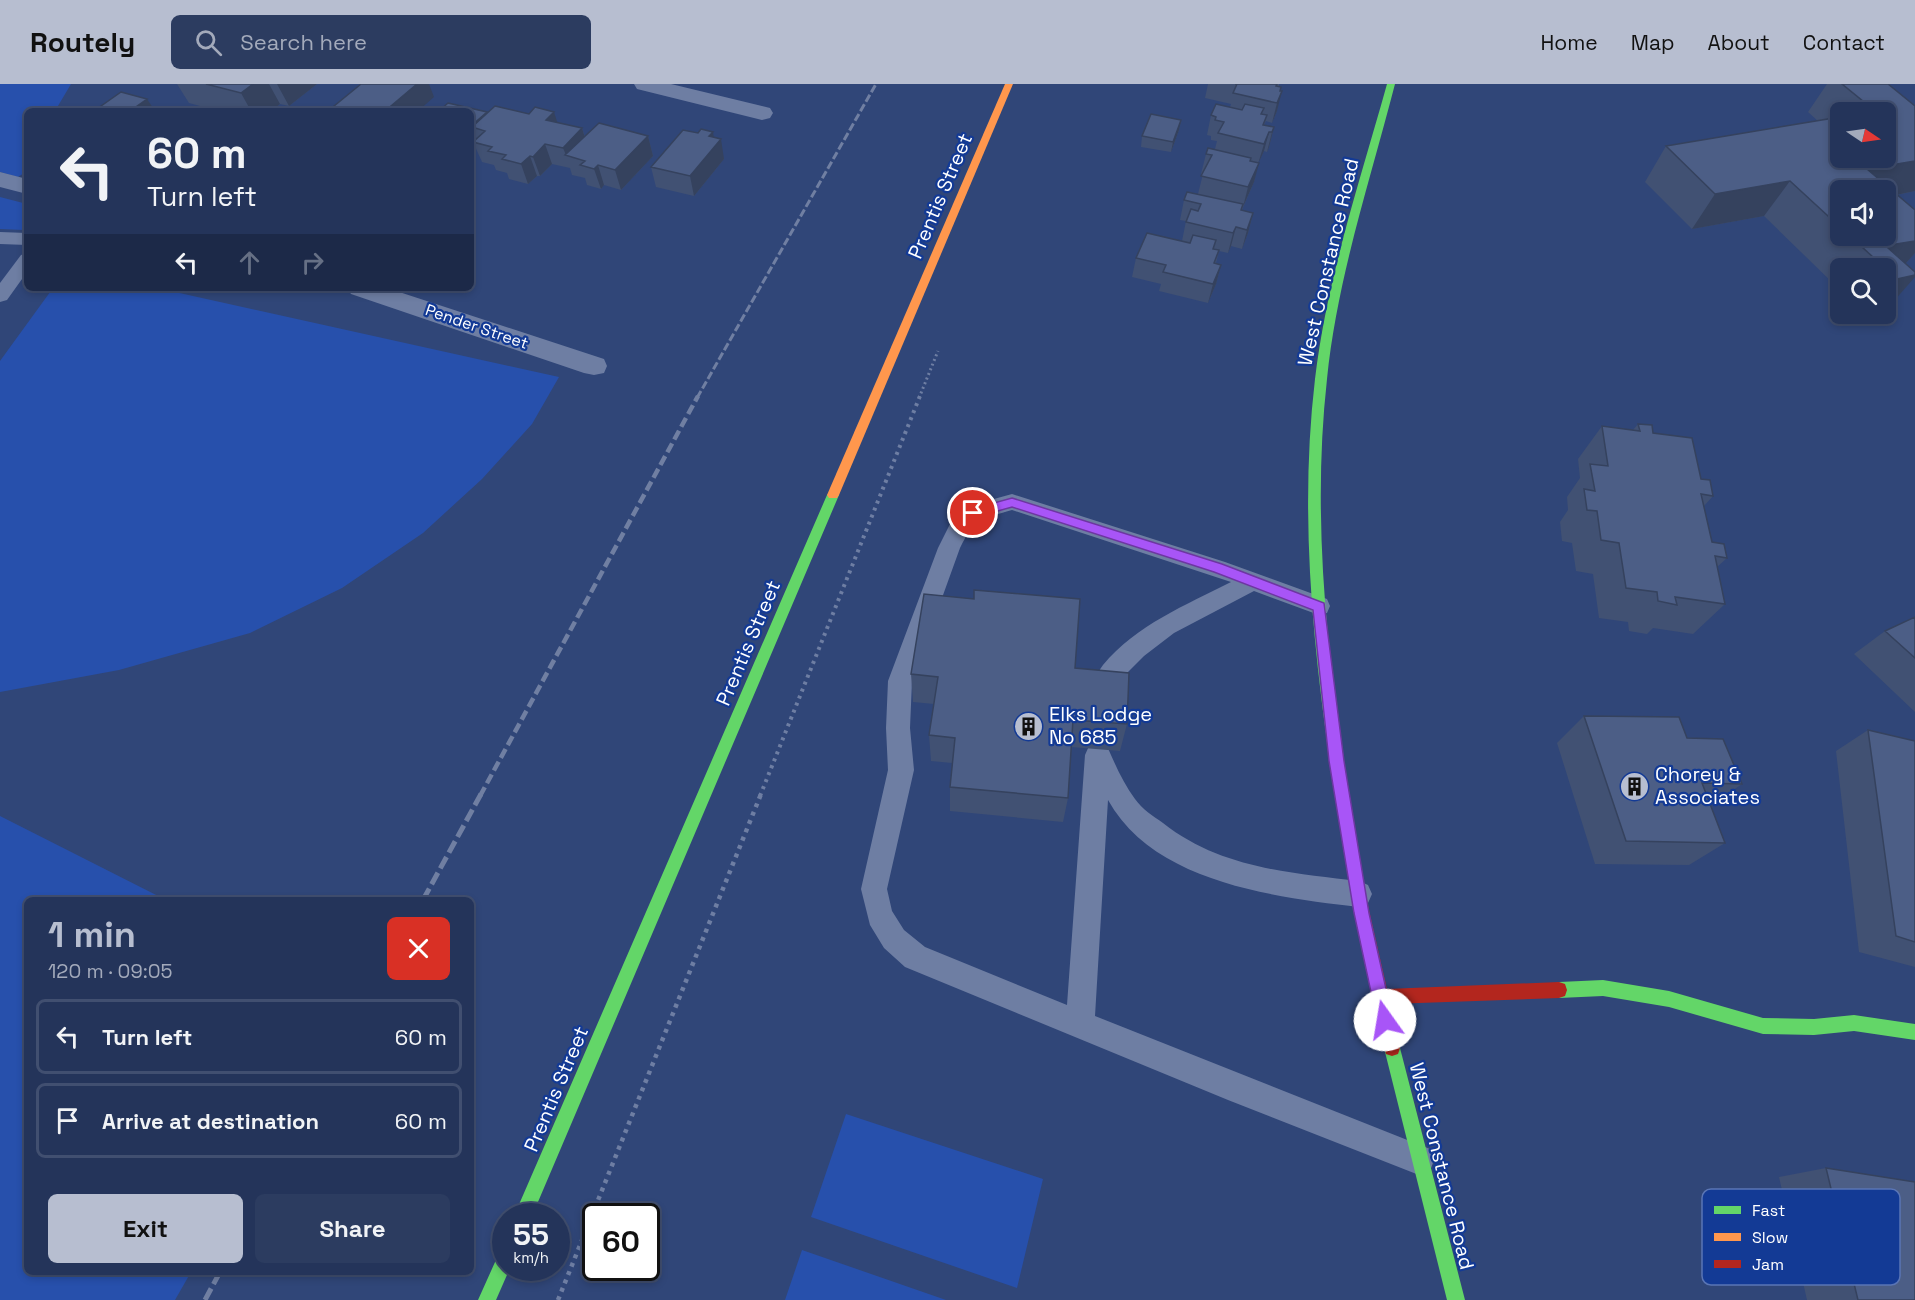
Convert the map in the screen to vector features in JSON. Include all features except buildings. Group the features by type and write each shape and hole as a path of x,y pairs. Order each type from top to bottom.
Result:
{"street":[{"path":"645,84 762,113"},
{"name":"Prentis Street","path":"529,1203 1009,84"},
{"name":"West Constance Road","path":"1391,84 1331,314 1321,380 1314,474 1319,606 1336,761 1379,997 1456,1300"},
{"path":"0,179 24,186"},
{"name":"Pender Street","path":"369,291 594,366"},
{"path":"1379,997 1602,988 1669,999 1763,1026 1815,1028 1854,1023 1915,1032"},
{"path":"487,1300 495,1281"}],"lane":[{"path":"0,238 24,239"},
{"path":"0,296 24,263"},
{"path":"1319,606 1254,581 1012,502 973,513 959,528 949,548 900,681 898,728 901,770 874,889 880,916 894,939 915,957 1419,1160"},
{"path":"1101,699 1111,673 1136,648 1166,626 1254,581"},
{"path":"1080,1024 1098,752 1127,809 1159,838 1189,857 1225,873 1262,882 1359,894"}],"path":[{"path":"558,1300 939,349"}],"shaded area":[{"path":"0,84 71,84 57,108 24,108 24,173 18,177 0,172"},
{"path":"0,197 24,203 24,230 0,229"},
{"path":"51,291 176,291 559,377 532,424 482,479 423,533 342,588 250,633 119,670 0,692 0,361"},
{"path":"0,816 160,897 24,897 24,1275 189,1275 175,1300 0,1300"},
{"path":"846,1114 1043,1179 1017,1288 811,1217"},
{"path":"802,1250 946,1300 785,1300"}],"railway":[{"path":"697,398 876,84"},
{"path":"480,796 698,396"},
{"path":"425,897 481,794"},
{"path":"205,1300 218,1275"}],"traffic: fast":[{"path":"1357,888 1337,762 1321,634 1314,506 1316,443 1321,379 1333,304 1391,84"},
{"path":"529,1203 833,495"},
{"path":"1559,990 1603,988 1669,999 1763,1026 1814,1027 1854,1023 1915,1032"},
{"path":"1392,1048 1456,1300"},
{"path":"487,1300 495,1281"}],"traffic: slow":[{"path":"833,495 1009,84"}],"traffic: jam":[{"path":"1357,888 1392,1048"},
{"path":"1379,997 1559,990"}],"place":[{"name":"Elks Lodge No 685","path":"1028,726"},
{"name":"Chorey & Associates","path":"1634,786"}],"route":[{"path":"973,513 1012,502 1218,568 1319,606 1336,761 1362,913 1385,1020"}]}
